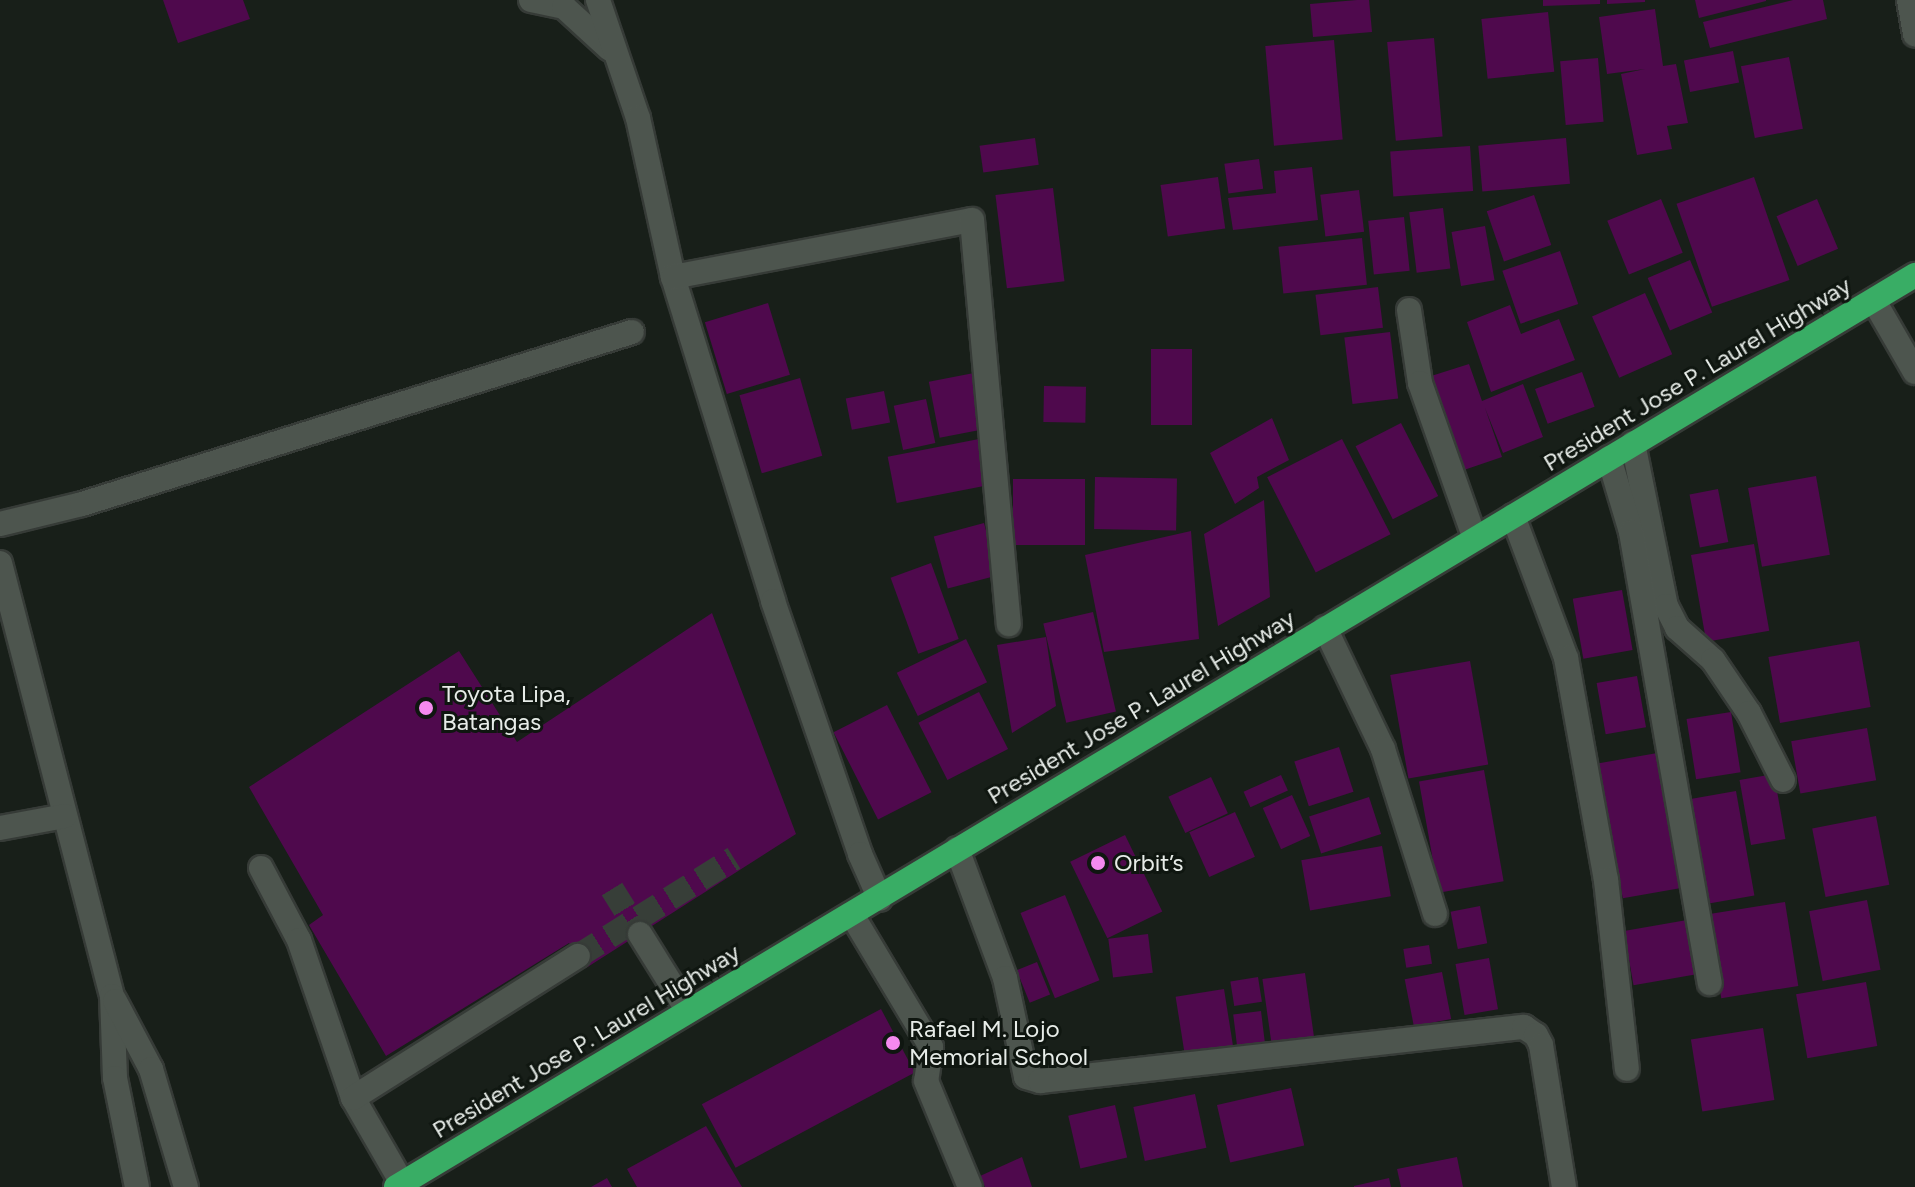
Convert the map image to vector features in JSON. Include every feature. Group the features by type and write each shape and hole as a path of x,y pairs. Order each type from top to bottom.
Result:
{"highway":[{"name":"President Jose P. Laurel Highway","path":"399,1185 1915,275"}],"street":[{"path":"531,0 564,7 617,57"},
{"path":"598,0 638,118 673,277 773,601 860,854 880,899"},
{"path":"1909,0 1915,34"},
{"path":"673,277 972,220 1009,624"},
{"path":"1874,301 1915,372"},
{"path":"1409,310 1420,383 1475,539"},
{"path":"0,524 82,504 632,332"},
{"path":"1633,443 1666,606 1677,628 1713,660 1749,713 1783,780"},
{"path":"1609,458 1631,532 1710,983"},
{"path":"1513,516 1566,658 1606,880 1627,1069"},
{"path":"0,563 112,996 115,1078 137,1187"},
{"path":"1325,628 1383,749 1435,914"},
{"path":"0,828 65,816"},
{"path":"957,849 1005,978 1026,1077 1040,1081 1524,1027 1536,1035 1541,1045 1564,1187"},
{"path":"261,868 299,940 353,1098 399,1185"},
{"path":"852,915 931,1047 926,1081 970,1187"},
{"path":"640,934 688,1011"},
{"path":"353,1098 578,956"},
{"path":"112,996 151,1069 186,1187"}],"building":[{"path":"163,0 243,0 250,19 178,43"},
{"path":"1369,0 1372,32 1313,37 1310,4"},
{"path":"1543,0 1600,0 1600,4 1543,6"},
{"path":"1607,0 1645,0 1645,2 1607,4"},
{"path":"1695,0 1766,0 1766,1 1699,18"},
{"path":"1793,0 1823,0 1827,19 1710,48 1703,22"},
{"path":"1655,9 1663,66 1676,64 1688,123 1667,126 1672,149 1637,155 1621,74 1645,69 1607,74 1599,17"},
{"path":"1548,12 1554,72 1488,79 1481,19"},
{"path":"1434,38 1443,137 1396,141 1387,42"},
{"path":"1334,40 1343,140 1274,146 1265,46"},
{"path":"1733,51 1739,82 1690,92 1684,61"},
{"path":"1789,57 1803,129 1755,138 1741,66"},
{"path":"1598,58 1604,122 1566,125 1560,61"},
{"path":"1035,138 1039,165 983,173 980,146"},
{"path":"1566,138 1570,184 1482,191 1478,146"},
{"path":"1470,146 1473,191 1393,196 1390,152"},
{"path":"1259,159 1263,189 1229,194 1224,164"},
{"path":"1312,167 1318,220 1233,230 1228,198 1276,193 1274,171"},
{"path":"1218,177 1225,228 1168,237 1161,185"},
{"path":"1754,177 1789,280 1712,307 1676,204"},
{"path":"1053,188 1064,281 1007,288 995,195"},
{"path":"1359,190 1364,232 1325,236 1320,195"},
{"path":"1534,195 1551,245 1504,261 1487,211"},
{"path":"1661,199 1683,253 1629,275 1607,221"},
{"path":"1817,199 1838,249 1798,266 1776,216"},
{"path":"1443,208 1450,269 1417,273 1409,212"},
{"path":"1404,217 1410,271 1374,274 1368,221"},
{"path":"1485,226 1495,280 1461,286 1452,232"},
{"path":"1362,238 1367,285 1283,294 1278,247"},
{"path":"1560,251 1578,304 1521,324 1502,271"},
{"path":"1690,260 1712,312 1670,330 1648,278"},
{"path":"1378,287 1383,328 1320,335 1315,295"},
{"path":"1645,293 1672,354 1619,378 1592,317"},
{"path":"768,303 790,375 727,394 705,322"},
{"path":"1510,305 1521,334 1559,319 1575,360 1491,392 1467,322"},
{"path":"1390,332 1398,399 1353,404 1344,338"},
{"path":"1151,349 1192,349 1192,425 1151,425"},
{"path":"1469,364 1482,401 1523,384 1543,437 1503,453 1485,408 1502,457 1461,471 1428,377"},
{"path":"1582,372 1595,407 1548,424 1535,389"},
{"path":"974,373 985,429 940,438 929,382"},
{"path":"800,378 822,456 762,473 739,395"},
{"path":"1044,386 1086,387 1085,423 1043,422"},
{"path":"884,391 890,422 852,430 846,398"},
{"path":"926,399 935,443 903,450 894,406"},
{"path":"1272,418 1289,460 1257,477 1259,488 1235,504 1210,453"},
{"path":"1401,423 1438,496 1393,519 1356,446"},
{"path":"979,439 988,485 897,503 888,457"},
{"path":"1342,439 1391,534 1316,572 1267,477"},
{"path":"1816,476 1830,555 1762,567 1748,488"},
{"path":"1095,477 1177,478 1176,530 1094,529"},
{"path":"1013,479 1085,479 1085,545 1013,545"},
{"path":"1718,489 1728,542 1700,548 1690,495"},
{"path":"1264,500 1270,597 1218,626 1204,534"},
{"path":"984,523 998,575 948,589 934,536"},
{"path":"1191,531 1199,639 1104,652 1085,555"},
{"path":"1754,544 1769,631 1706,642 1691,555"},
{"path":"931,563 959,639 918,654 891,578"},
{"path":"1622,590 1633,650 1583,659 1573,599"},
{"path":"1093,612 1116,711 1066,723 1043,623"},
{"path":"712,613 796,834 586,968 569,943 386,1056 309,925 323,915 249,787 459,651 517,742"},
{"path":"1046,637 1056,706 1012,733 997,645"},
{"path":"966,639 987,682 918,716 897,673"},
{"path":"1859,641 1871,707 1780,723 1768,657"},
{"path":"1470,661 1488,764 1408,778 1390,675"},
{"path":"1637,676 1646,727 1606,734 1597,683"},
{"path":"979,692 1008,749 947,780 918,723"},
{"path":"887,705 931,792 878,820 834,732"},
{"path":"1731,712 1741,772 1696,779 1687,719"},
{"path":"1867,728 1876,780 1800,794 1791,741"},
{"path":"1339,747 1354,792 1309,806 1294,762"},
{"path":"1663,752 1687,887 1623,898 1599,763"},
{"path":"1484,770 1504,881 1439,893 1419,781"},
{"path":"1774,774 1785,839 1751,845 1740,780"},
{"path":"1281,775 1288,791 1250,807 1244,792"},
{"path":"1211,777 1228,813 1185,833 1168,797"},
{"path":"1736,791 1754,895 1706,904 1688,800"},
{"path":"1292,795 1310,836 1281,849 1263,808"},
{"path":"1369,797 1381,834 1321,854 1309,816"},
{"path":"1235,812 1255,857 1209,877 1189,832"},
{"path":"1876,816 1889,885 1826,897 1812,828"},
{"path":"1125,835 1162,911 1107,938 1070,862"},
{"path":"1382,846 1391,896 1310,910 1301,860"},
{"path":"1065,895 1099,980 1055,998 1020,913"},
{"path":"1867,900 1881,970 1823,981 1809,911"},
{"path":"1785,902 1798,986 1721,998 1708,914"},
{"path":"1480,906 1487,943 1458,949 1451,912"},
{"path":"1687,920 1697,974 1634,985 1624,931"},
{"path":"1148,934 1153,973 1113,978 1108,939"},
{"path":"1429,945 1432,964 1406,968 1403,949"},
{"path":"1489,958 1498,1009 1465,1015 1456,964"},
{"path":"1037,962 1050,994 1030,1003 1017,970"},
{"path":"1442,972 1451,1019 1414,1026 1405,979"},
{"path":"1305,973 1314,1037 1271,1043 1262,979"},
{"path":"1258,977 1262,1002 1234,1006 1230,981"},
{"path":"1866,982 1877,1046 1807,1058 1796,994"},
{"path":"1224,989 1233,1046 1185,1054 1176,997"},
{"path":"881,1009 915,1073 736,1168 702,1104"},
{"path":"1261,1011 1265,1045 1237,1048 1233,1014"},
{"path":"1763,1028 1774,1100 1702,1112 1691,1039"},
{"path":"1291,1088 1304,1145 1230,1163 1217,1105"},
{"path":"1195,1094 1206,1148 1145,1161 1133,1107"},
{"path":"1115,1105 1127,1158 1080,1168 1068,1116"},
{"path":"706,1126 742,1187 637,1187 627,1169"},
{"path":"1022,1157 1032,1187 985,1187 980,1176"},
{"path":"1457,1157 1463,1187 1401,1187 1397,1169"},
{"path":"607,1178 612,1187 591,1187"},
{"path":"1389,1178 1391,1187 1354,1187 1354,1186"}],"tunnel":[{"path":"578,956 734,858"},
{"path":"612,889 640,934"}],"place":[{"name":"Toyota Lipa, Batangas","path":"426,708"},
{"name":"Orbit’s","path":"1098,863"},
{"name":"Rafael M. Lojo Memorial School","path":"893,1043"}]}
